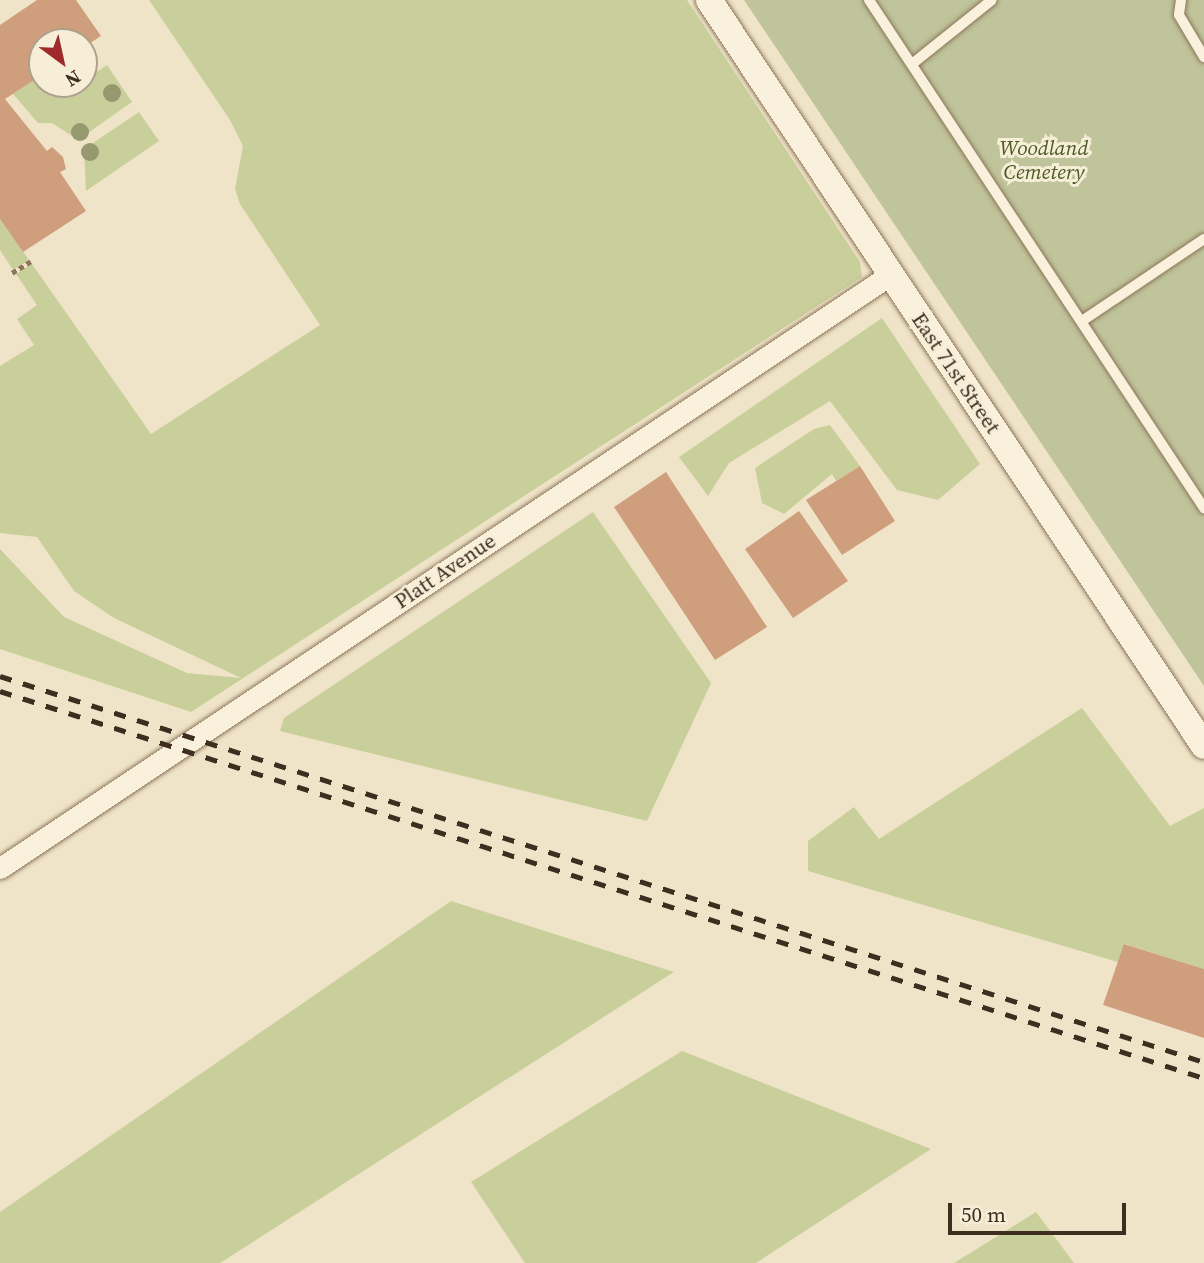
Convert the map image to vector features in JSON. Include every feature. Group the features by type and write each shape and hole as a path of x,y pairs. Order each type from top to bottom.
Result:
{"street":[{"name":"East 71st Street","path":"709,0 1204,746"},
{"name":"Platt Avenue","path":"0,868 890,275"}],"lane":[{"path":"869,0 1204,508"},
{"path":"912,64 992,0"},
{"path":"1181,0 1179,15 1204,57"},
{"path":"1082,321 1204,239"}],"path":[{"path":"12,273 31,261"}],"green space":[{"path":"149,0 687,0 860,262 862,277 191,712 0,649 0,549 64,617 187,673 241,678 114,618 74,591 37,537 0,533 0,366 34,345 17,319 37,305 16,274 32,264 151,434 320,325 240,204 235,189 243,146 230,120"},
{"name":"Woodland Cemetery","path":"744,0 1204,0 1204,686"},
{"path":"107,65 132,102 78,140 52,123 38,123 13,94 28,84 28,98 98,98 98,71"},
{"path":"139,112 159,141 86,191 84,149"},
{"path":"0,219 29,260 13,270 0,250"},
{"path":"882,318 980,464 938,500 897,490 830,401 729,463 708,496 679,457"},
{"path":"830,425 860,466 836,481 832,474 784,514 762,503 755,468 814,429"},
{"path":"593,512 711,683 647,821 280,731 284,718"},
{"path":"1082,708 1170,826 1204,808 1204,969 1125,944 1118,962 808,871 808,841 854,807 879,839"},
{"path":"451,901 674,972 220,1263 0,1263 0,1212"},
{"path":"682,1051 931,1149 756,1263 525,1263 471,1182"},
{"path":"1036,1212 1074,1263 954,1263"}],"building":[{"path":"37,0 76,0 95,28 28,28 28,84 5,99 47,151 52,147 63,157 66,169 60,172 86,211 23,252 0,219 0,25"},
{"path":"860,466 895,521 842,555 806,500"},
{"path":"666,472 767,627 715,660 614,507"},
{"path":"799,511 848,581 793,618 745,549"},
{"path":"1124,944 1204,969 1204,1038 1103,1005"}],"railway":[{"path":"0,676 1204,1062"},
{"path":"0,691 1204,1078"}]}
